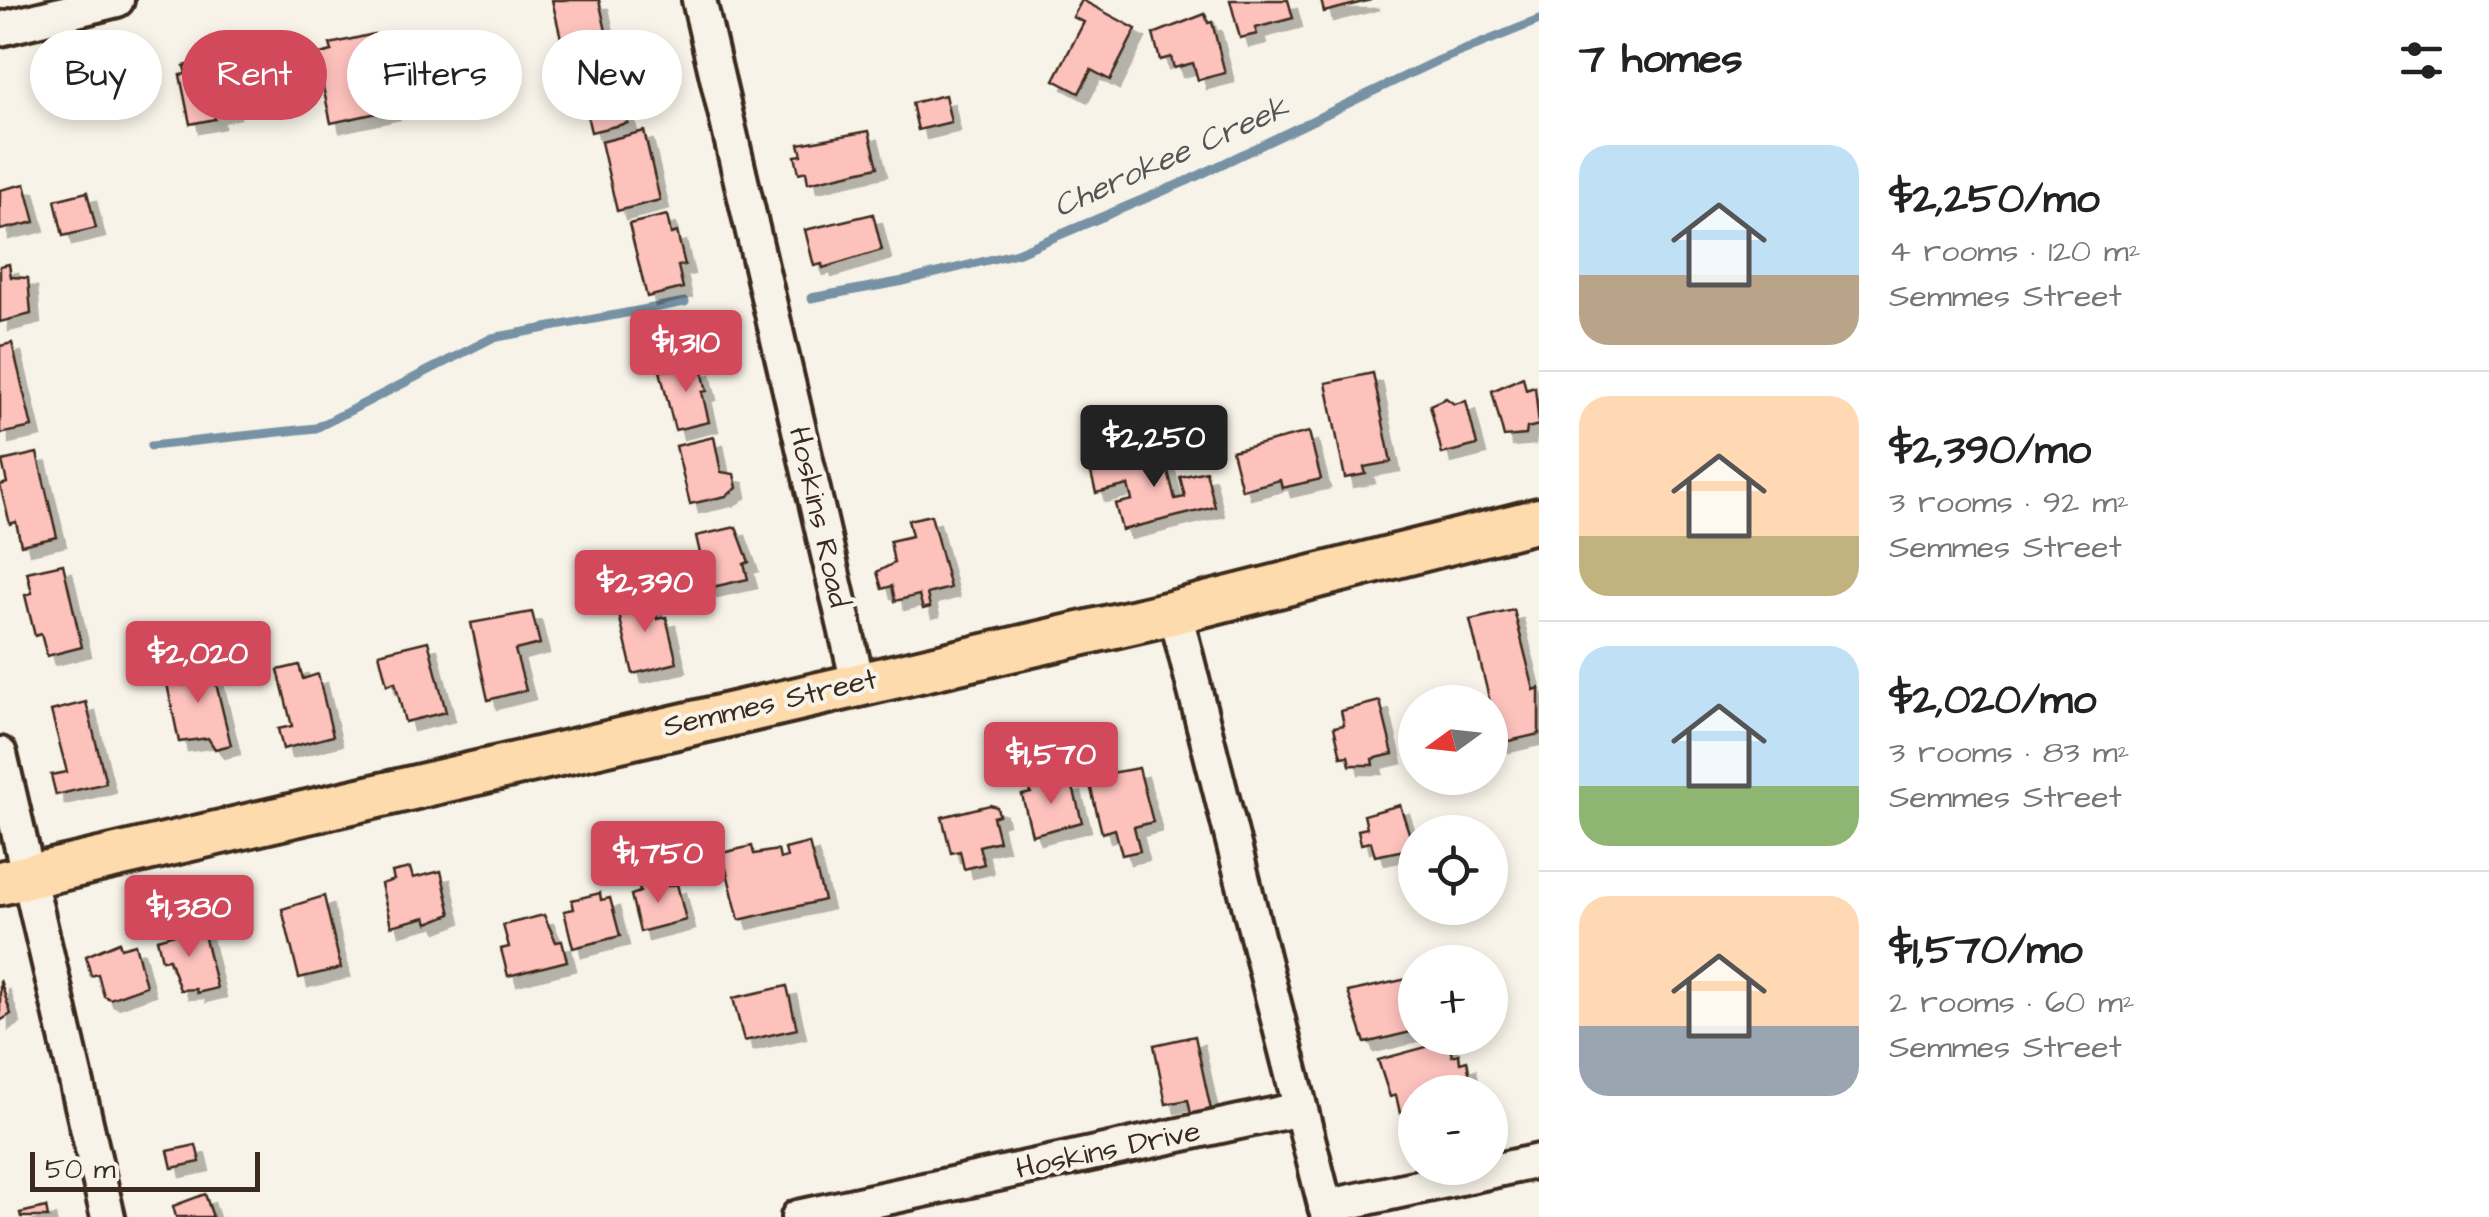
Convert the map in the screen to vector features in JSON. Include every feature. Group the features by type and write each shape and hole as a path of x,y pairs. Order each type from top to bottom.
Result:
{"main road":[{"name":"Semmes Street","path":"14,880 1175,612 1539,520"}],"street":[{"path":"0,29 118,0"},
{"name":"Hoskins Road","path":"699,0 858,683"},
{"path":"1175,612 1326,1212 1539,1161"},
{"path":"0,754 14,880 108,1217"},
{"name":"Hoskins Drive","path":"798,1217 1300,1109"}],"building":[{"path":"552,0 599,0 606,30 559,30"},
{"path":"1082,0 1136,29 1110,80 1091,70 1079,93 1054,80 1084,22 1073,17"},
{"path":"1230,0 1288,0 1293,18 1255,28 1257,34 1240,38"},
{"path":"1321,0 1371,0 1324,12"},
{"path":"1205,14 1208,23 1212,22 1225,73 1198,80 1193,63 1174,68 1171,57 1160,60 1153,34"},
{"path":"347,40 347,120 331,123 327,105 330,44"},
{"path":"945,95 951,122 918,130 912,103"},
{"path":"588,120 627,120 628,123 591,132"},
{"path":"644,131 660,200 617,211 601,142"},
{"path":"869,131 878,167 808,183 806,171 799,173 795,156 802,155 799,144"},
{"path":"25,184 35,222 0,230 0,190"},
{"path":"87,192 96,228 63,236 55,200"},
{"path":"873,214 882,250 823,268 822,264 814,266 805,230"},
{"path":"667,215 671,234 677,232 685,265 678,266 683,288 647,297 629,224"},
{"path":"9,264 11,277 28,278 31,314 0,322 0,266"},
{"path":"12,343 32,427 0,434 0,346"},
{"path":"695,363 696,368 701,366 707,391 702,392 709,422 675,430 660,371"},
{"path":"1373,373 1391,462 1364,467 1366,474 1345,478 1326,383"},
{"path":"1523,377 1526,390 1535,387 1539,425 1527,428 1526,435 1504,437 1492,391"},
{"path":"1446,398 1454,404 1466,401 1477,445 1442,454 1430,405"},
{"path":"1309,432 1321,479 1282,488 1280,480 1242,490 1232,451"},
{"path":"714,437 721,472 734,474 737,488 726,496 690,504 676,446"},
{"path":"1161,443 1175,499 1185,497 1180,477 1206,471 1215,507 1122,530 1115,504 1132,500 1128,485 1096,493 1091,473 1147,459 1144,447"},
{"path":"37,453 57,537 21,545 16,522 10,524 0,485 7,483 2,461"},
{"path":"931,515 950,588 927,594 930,607 923,609 919,595 895,601 892,586 882,589 877,572 894,563 890,541 912,536 908,520"},
{"path":"736,527 749,562 744,564 748,579 708,588 696,536"},
{"path":"63,564 82,647 47,656 41,634 35,636 25,595 32,593 27,572"},
{"path":"650,594 657,619 666,617 677,663 633,674 616,602"},
{"path":"1514,610 1534,690 1539,688 1539,734 1508,741 1508,685 1486,685 1470,620"},
{"path":"532,612 540,644 515,650 526,690 488,700 471,623"},
{"path":"428,641 446,712 405,722 395,682 387,685 379,653"},
{"path":"211,663 231,745 215,749 208,738 179,742 165,674"},
{"path":"299,665 303,679 318,674 333,736 283,749 278,729 292,726 278,670"},
{"path":"1380,701 1393,754 1372,759 1373,765 1350,765 1348,756 1341,757 1334,727 1344,725 1341,711"},
{"path":"86,702 106,783 56,795 51,775 67,772 51,711"},
{"path":"1139,768 1153,822 1134,827 1140,851 1122,855 1115,829 1102,833 1088,777"},
{"path":"1048,780 1050,789 1072,783 1082,822 1032,835 1022,795 1031,793 1030,785"},
{"path":"990,805 997,807 999,815 993,817 999,841 979,846 984,864 964,869 960,851 951,853 942,817"},
{"path":"1400,805 1403,815 1398,815 1398,851 1375,856 1371,842 1361,844 1358,830 1367,828 1364,815"},
{"path":"809,843 824,900 739,920 722,853 752,846 754,854 778,850 780,859 787,857 785,849"},
{"path":"410,868 413,878 441,871 451,914 428,923 426,917 391,926 381,884 394,880 392,872"},
{"path":"667,880 668,886 677,884 686,920 640,932 631,895 640,892 639,887"},
{"path":"600,893 601,900 610,898 620,936 573,948 564,911 574,909 572,900"},
{"path":"324,896 341,968 299,978 282,909"},
{"path":"544,915 556,942 562,941 567,961 508,976 501,949 509,947 503,925"},
{"path":"202,926 217,988 197,993 196,989 180,990 169,959 162,960 157,939"},
{"path":"119,942 121,948 135,944 146,986 110,999 104,996 98,974 91,976 86,956"},
{"path":"0,980 11,1014 0,1021"},
{"path":"1398,981 1398,1035 1365,1043 1348,992"},
{"path":"787,986 797,1029 744,1041 733,998"},
{"path":"1195,1036 1211,1110 1191,1114 1188,1100 1166,1104 1154,1045"},
{"path":"1398,1055 1459,1055 1460,1063 1467,1061 1470,1075 1398,1075 1398,1104 1396,1095 1390,1097 1378,1060"},
{"path":"196,1145 200,1162 172,1168 168,1151"},
{"path":"205,1194 213,1217 176,1217 173,1206"},
{"path":"46,1207 48,1217 21,1217 20,1213"}],"waterway":[{"name":"Cherokee Creek","path":"811,298 904,281 1017,253 1189,180 1430,64 1539,20"},
{"name":"Cherokee Creek","path":"151,446 316,428 492,338 685,302"}]}
